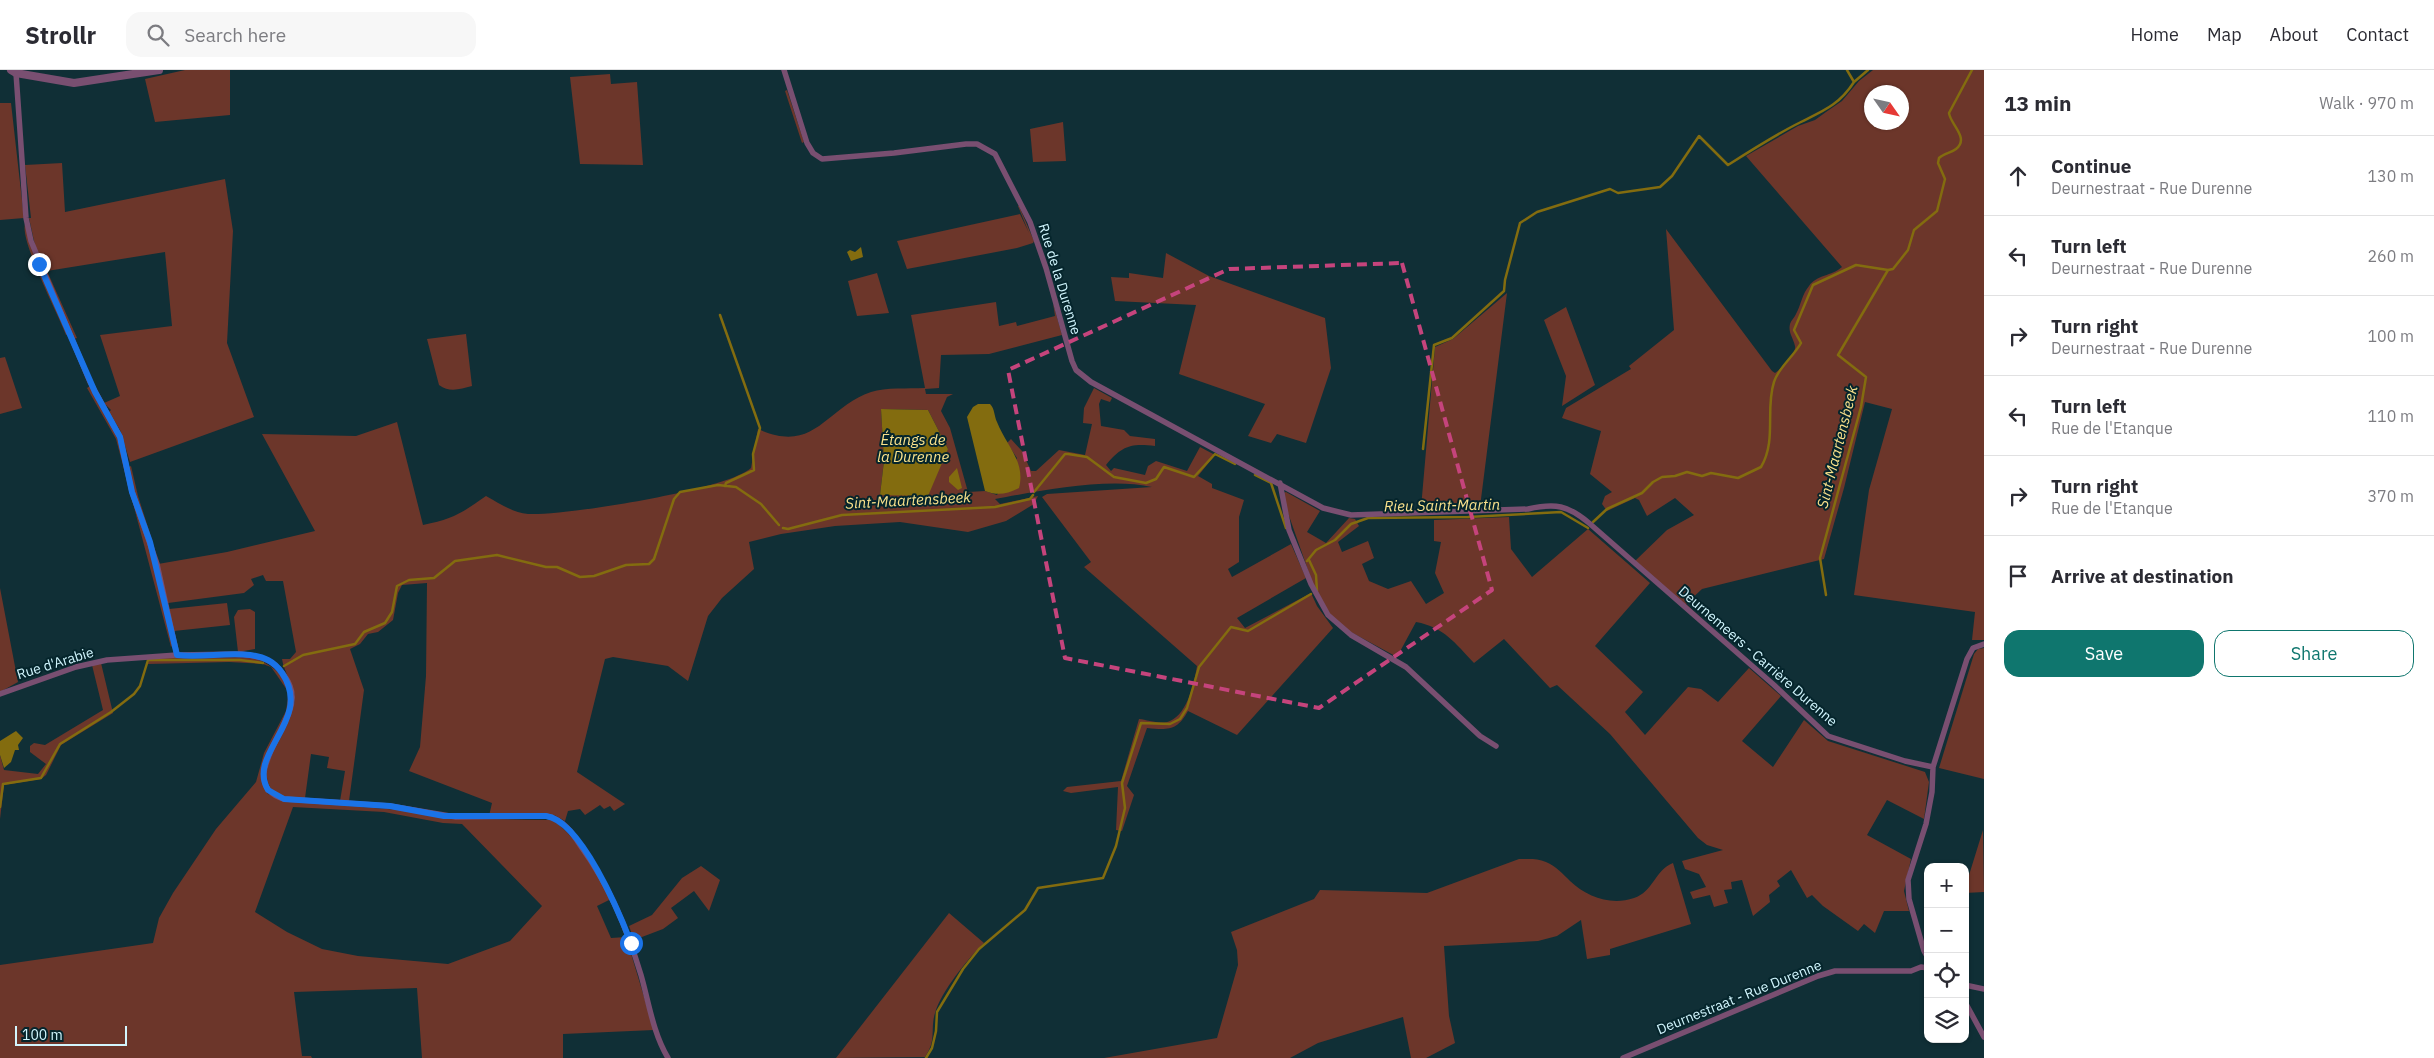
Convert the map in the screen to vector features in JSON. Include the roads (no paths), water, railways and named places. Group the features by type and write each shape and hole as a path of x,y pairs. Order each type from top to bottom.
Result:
{"street":[{"path":"159,70 74,83 14,72 28,230 39,264 90,382 120,437 132,492 152,549 177,655"},
{"name":"Rue de la Durenne","path":"784,70 807,143 813,153 822,159 966,144 978,144 995,154 1030,222 1046,268 1072,361 1076,370 1091,382 1323,508 1351,515 1560,506 1568,508 1589,523"},
{"path":"1280,483 1289,530 1311,584 1323,607 1336,624 1406,667 1480,736 1496,746"},
{"name":"Deurnemeers - Carrière Durenne","path":"1589,523 1774,685 1828,736 1905,761 1933,767"},
{"path":"1925,953 1908,893 1908,880 1928,816 1932,792 1933,767 1967,659 1973,648 1984,644"},
{"name":"Rue d'Arabie","path":"0,694 91,663 128,657 241,654 259,656 275,664 288,681 293,698 289,714 267,761 265,783 271,793 284,799 390,806 444,816 546,816 560,821 594,864 616,906 631,943 658,1036 668,1058"},
{"name":"Deurnestraat - Rue Durenne","path":"1623,1058 1835,971 1911,971 1924,967"},
{"path":"1969,986 1984,989"},
{"path":"1969,1009 1984,1037"}],"water":[{"path":"861,247 863,257 851,261 847,252 850,250 855,252"},
{"name":"Étangs de la Durenne","path":"978,404 990,404 992,406 996,420 1014,454 1020,470 1019,488 1015,490 998,494 985,491 967,417 973,407"},
{"name":"Étangs de la Durenne","path":"881,409 928,410 948,449 928,496 880,495 884,461"},
{"path":"957,468 962,488 958,490 949,482 949,477"},
{"path":"16,731 23,738 18,745 19,750 15,750 11,762 4,768 0,755 0,741"}],"waterway":[{"path":"1847,70 1854,82 1868,70"},
{"path":"1888,270 1893,269 1908,250 1914,230 1937,211 1945,179 1938,163 1939,158 1956,149 1960,145 1961,140 1949,113 1972,70"},
{"path":"1423,449 1434,345 1452,338 1504,291 1505,280 1520,223 1537,212 1610,189 1618,193 1660,187 1672,176 1699,136 1728,165 1778,134 1828,108 1842,97 1854,82"},
{"name":"Rieu Saint-Martin","path":"1593,522 1607,509 1642,493 1653,482 1662,477 1675,476 1687,472 1702,476 1711,473 1738,478 1761,467 1769,446 1770,403 1774,382 1779,372 1801,343 1794,330 1813,285 1856,265 1888,270"},
{"name":"Sint-Maartensbeek","path":"1826,595 1820,558 1861,407 1866,377 1838,355 1888,270"},
{"path":"720,315 760,428 753,454 754,470 726,483 725,486"},
{"path":"1034,492 1065,454 1087,457 1114,477 1146,483 1156,479 1164,467 1194,477 1215,454 1235,464"},
{"name":"Rieu Saint-Martin","path":"1255,475 1271,483 1286,528"},
{"path":"284,666 303,655 355,644 364,632 385,623 392,612 397,586 409,580 434,578 455,561 497,555 546,567 557,567 580,577 594,576 626,565 649,564 654,559 674,499 680,492 718,485 736,487 761,504 779,525"},
{"name":"Sint-Maartensbeek","path":"783,528 788,529 842,515 995,507 1030,499 1033,495"},
{"name":"Rieu Saint-Martin","path":"1307,561 1316,550 1335,540 1351,524 1368,518 1468,517 1561,512 1588,528"},
{"path":"1309,560 1316,575 1317,591"},
{"path":"926,1058 932,1048 936,1031 937,1012 963,969 979,949 1025,910 1038,888 1103,878 1116,846 1125,808 1122,783 1141,723 1170,724 1180,719 1187,708 1199,667 1231,627 1248,631 1311,594"},
{"path":"0,807 3,784 41,778 60,744 111,712 134,694 140,686 148,660 240,660 263,663"}]}
